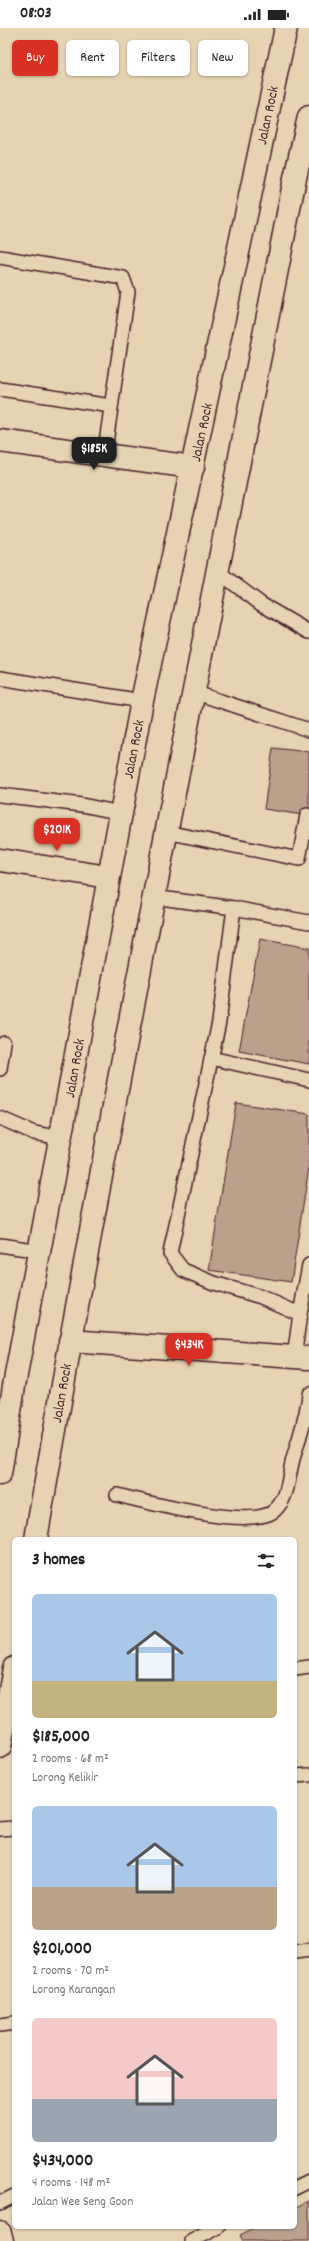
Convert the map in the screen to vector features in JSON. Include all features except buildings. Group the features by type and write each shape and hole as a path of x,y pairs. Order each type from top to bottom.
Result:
{"main road":[{"name":"Jalan Rock","path":"0,1474 7,1386 40,1251 62,1138 108,877 142,701 286,28"},
{"name":"Jalan Rock","path":"36,1537 70,1341 153,897 217,571 302,180 309,117"},
{"path":"0,441 193,467"},
{"path":"0,860 108,877"},
{"path":"70,1341 302,1357"},
{"path":"5,1739 12,1684"},
{"path":"0,2233 2,2241"}],"lane":[{"path":"0,257 123,278 128,292 104,456"},
{"path":"0,389 111,406"},
{"path":"217,571 261,604 309,632"},
{"path":"0,678 142,701"},
{"path":"193,692 309,730"},
{"path":"0,795 82,805 121,813"},
{"path":"166,832 299,859 306,815"},
{"path":"153,897 234,908 309,922"},
{"path":"234,908 219,1022 170,1253 183,1270 214,1284 261,1297 300,1314"},
{"path":"0,1070 4,1043"},
{"path":"212,1058 309,1080"},
{"path":"0,1118 34,1133 62,1138"},
{"path":"0,1245 40,1251"},
{"path":"302,1357 300,1314 309,1265"},
{"path":"117,1495 197,1514 251,1518 274,1512 286,1496 309,1394"},
{"path":"297,1669 309,1668"},
{"path":"297,1776 309,1775"},
{"path":"0,1829 12,1828"},
{"path":"297,1952 309,1950"},
{"path":"0,2025 12,2023"},
{"path":"297,2187 309,2181"},
{"path":"0,2203 12,2197"},
{"path":"192,2241 215,2233"}]}
